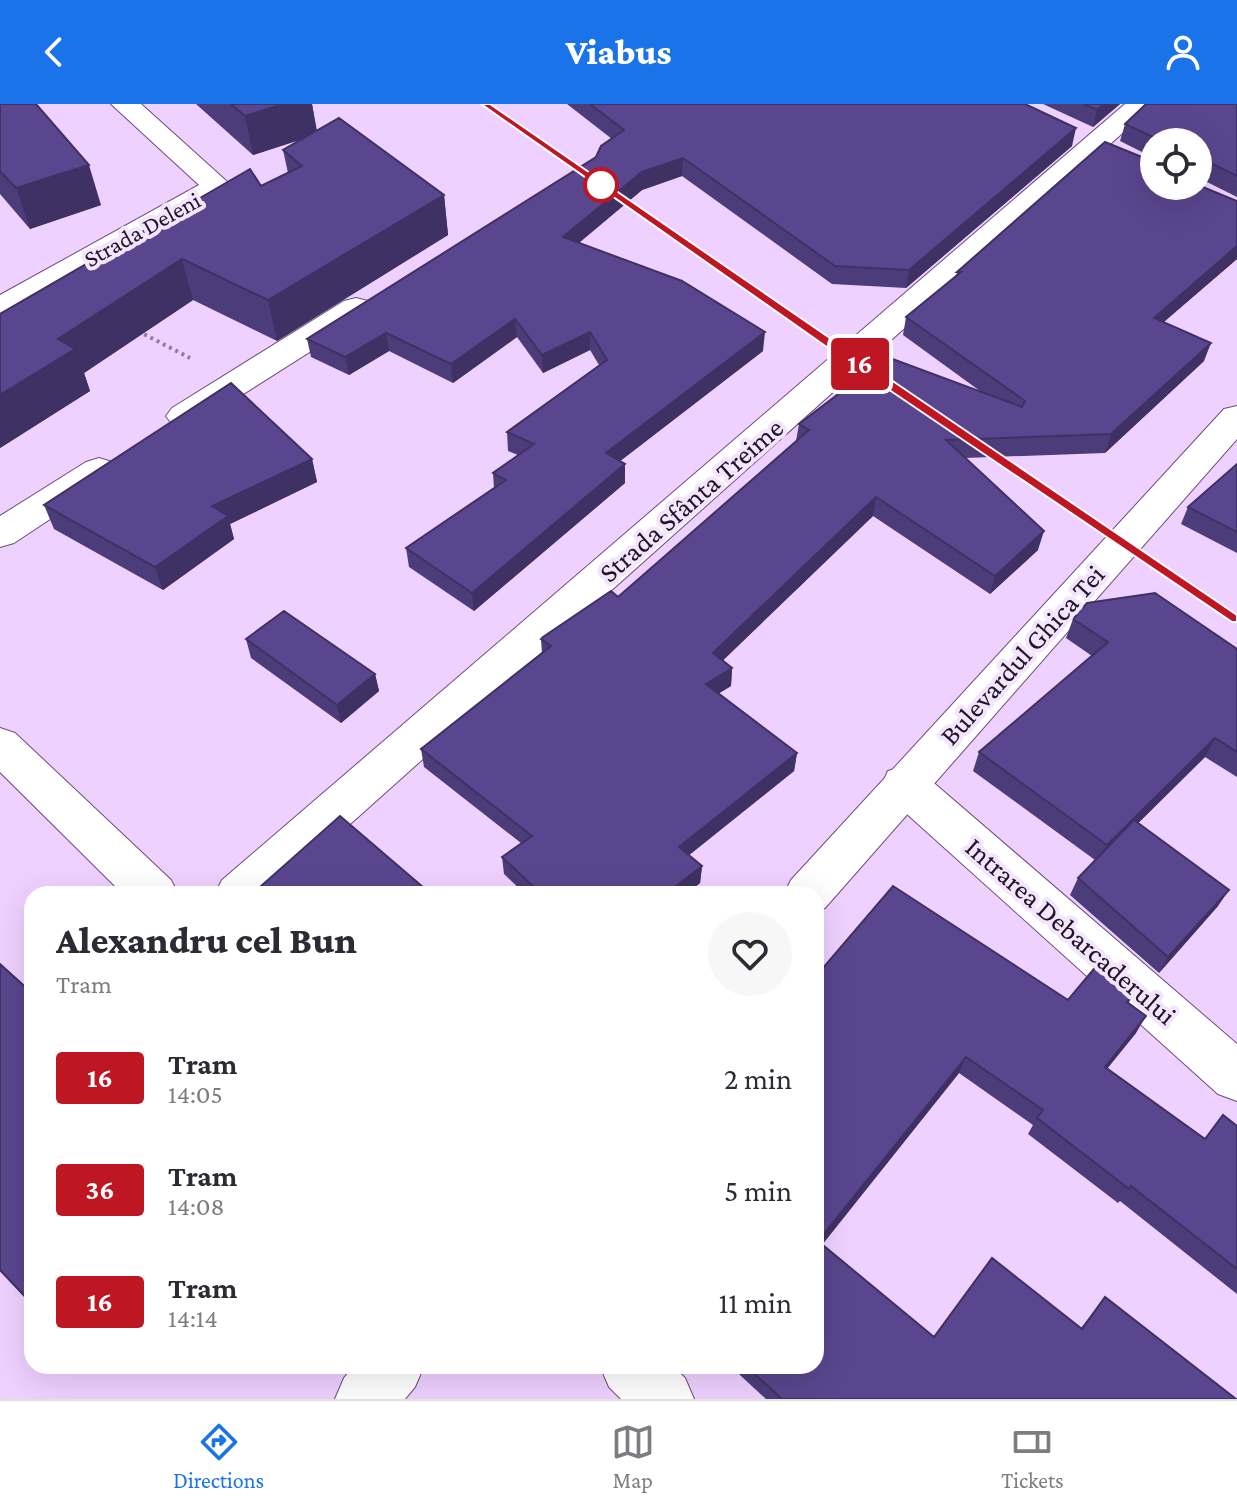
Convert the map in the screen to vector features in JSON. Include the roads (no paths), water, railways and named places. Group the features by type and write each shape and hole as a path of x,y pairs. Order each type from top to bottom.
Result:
{"street":[{"name":"Strada Deleni","path":"0,308 218,187 125,104"},
{"name":"Strada Sfânta Treime","path":"248,886 858,354 1106,150 1141,104"},
{"path":"1067,131 1106,150"},
{"path":"0,534 382,292"},
{"name":"Bulevardul Ghica Tei","path":"815,886 1237,417"},
{"path":"0,745 146,886"},
{"name":"Intrarea Debarcaderului","path":"904,784 1237,1077"},
{"path":"365,1399 387,1374"},
{"path":"638,1374 664,1399"}],"tram line":[{"name":"16","path":"486,104 852,359 1237,618"}]}
